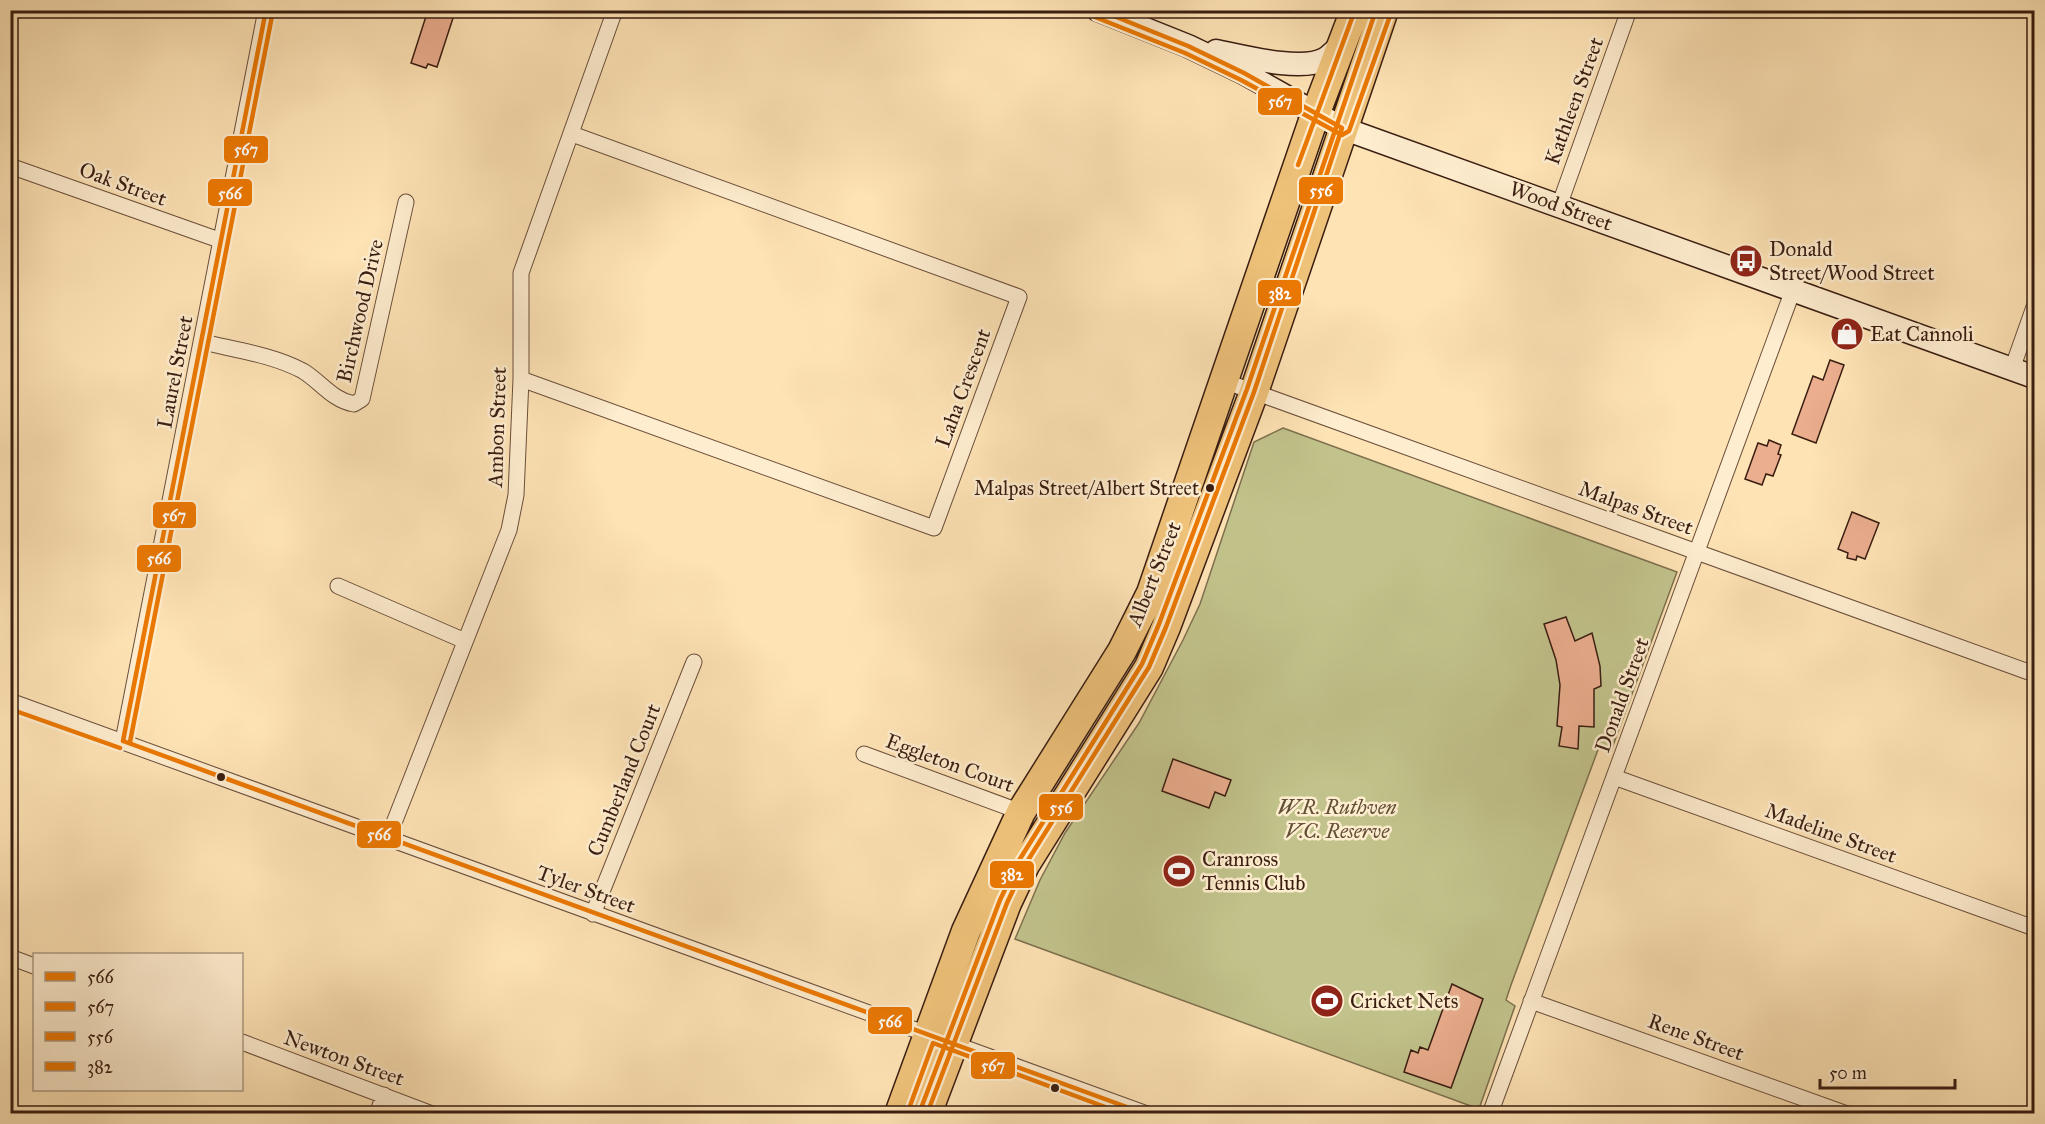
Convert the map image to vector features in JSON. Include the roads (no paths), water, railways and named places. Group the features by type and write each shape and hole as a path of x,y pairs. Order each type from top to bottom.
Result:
{"highway":[{"name":"Albert Street","path":"927,1113 966,931 1021,812 1122,651 1151,593 1315,115 1355,10"},
{"name":"Albert Street","path":"899,1113 942,1038 1025,865 1149,667 1254,392 1384,10"},
{"path":"1122,651 1149,667"}],"street":[{"name":"Laurel Street","path":"123,741 203,342 266,10"},
{"name":"Ambon Street","path":"388,838 509,530 513,513 520,379 521,273 615,10"},
{"name":"Kathleen Street","path":"1559,206 1629,10"},
{"name":"Wood Street","path":"1106,12 1188,46 1244,73 1315,115 1342,128 2034,377"},
{"path":"1188,46 1266,60 1310,64 1325,59 1344,43"},
{"name":"Laha Crescent","path":"520,379 934,528 1019,297 572,134"},
{"name":"Oak Street","path":"10,166 222,241"},
{"name":"Birchwood Drive","path":"203,342 286,364 304,372 341,402 354,404 362,399 406,202"},
{"name":"Donald Street","path":"1490,1113 1793,290"},
{"path":"2012,369 2034,307"},
{"name":"Malpas Street","path":"1224,381 2034,674"},
{"path":"338,586 465,641"},
{"name":"Cumberland Court","path":"593,914 694,662"},
{"name":"Tyler Street","path":"10,701 1147,1113"},
{"name":"Eggleton Court","path":"864,754 1021,812"},
{"name":"Madeline Street","path":"1614,777 2034,928"},
{"path":"10,957 33,966"},
{"name":"Rene Street","path":"1531,1001 1847,1113"},
{"name":"Newton Street","path":"243,1042 432,1113"},
{"path":"377,1113 384,1095"}],"place":[{"name":"Donald Street/Wood Street","path":"1746,261"},
{"name":"Eat Cannoli","path":"1847,334"},
{"name":"Malpas Street/Albert Street","path":"1210,488"},
{"name":"Cranross Tennis Club","path":"1179,871"},
{"name":"Cricket Nets","path":"1327,1001"}],"park label":[{"name":"W.R. Ruthven V.C. Reserve","path":"1337,819"}]}
